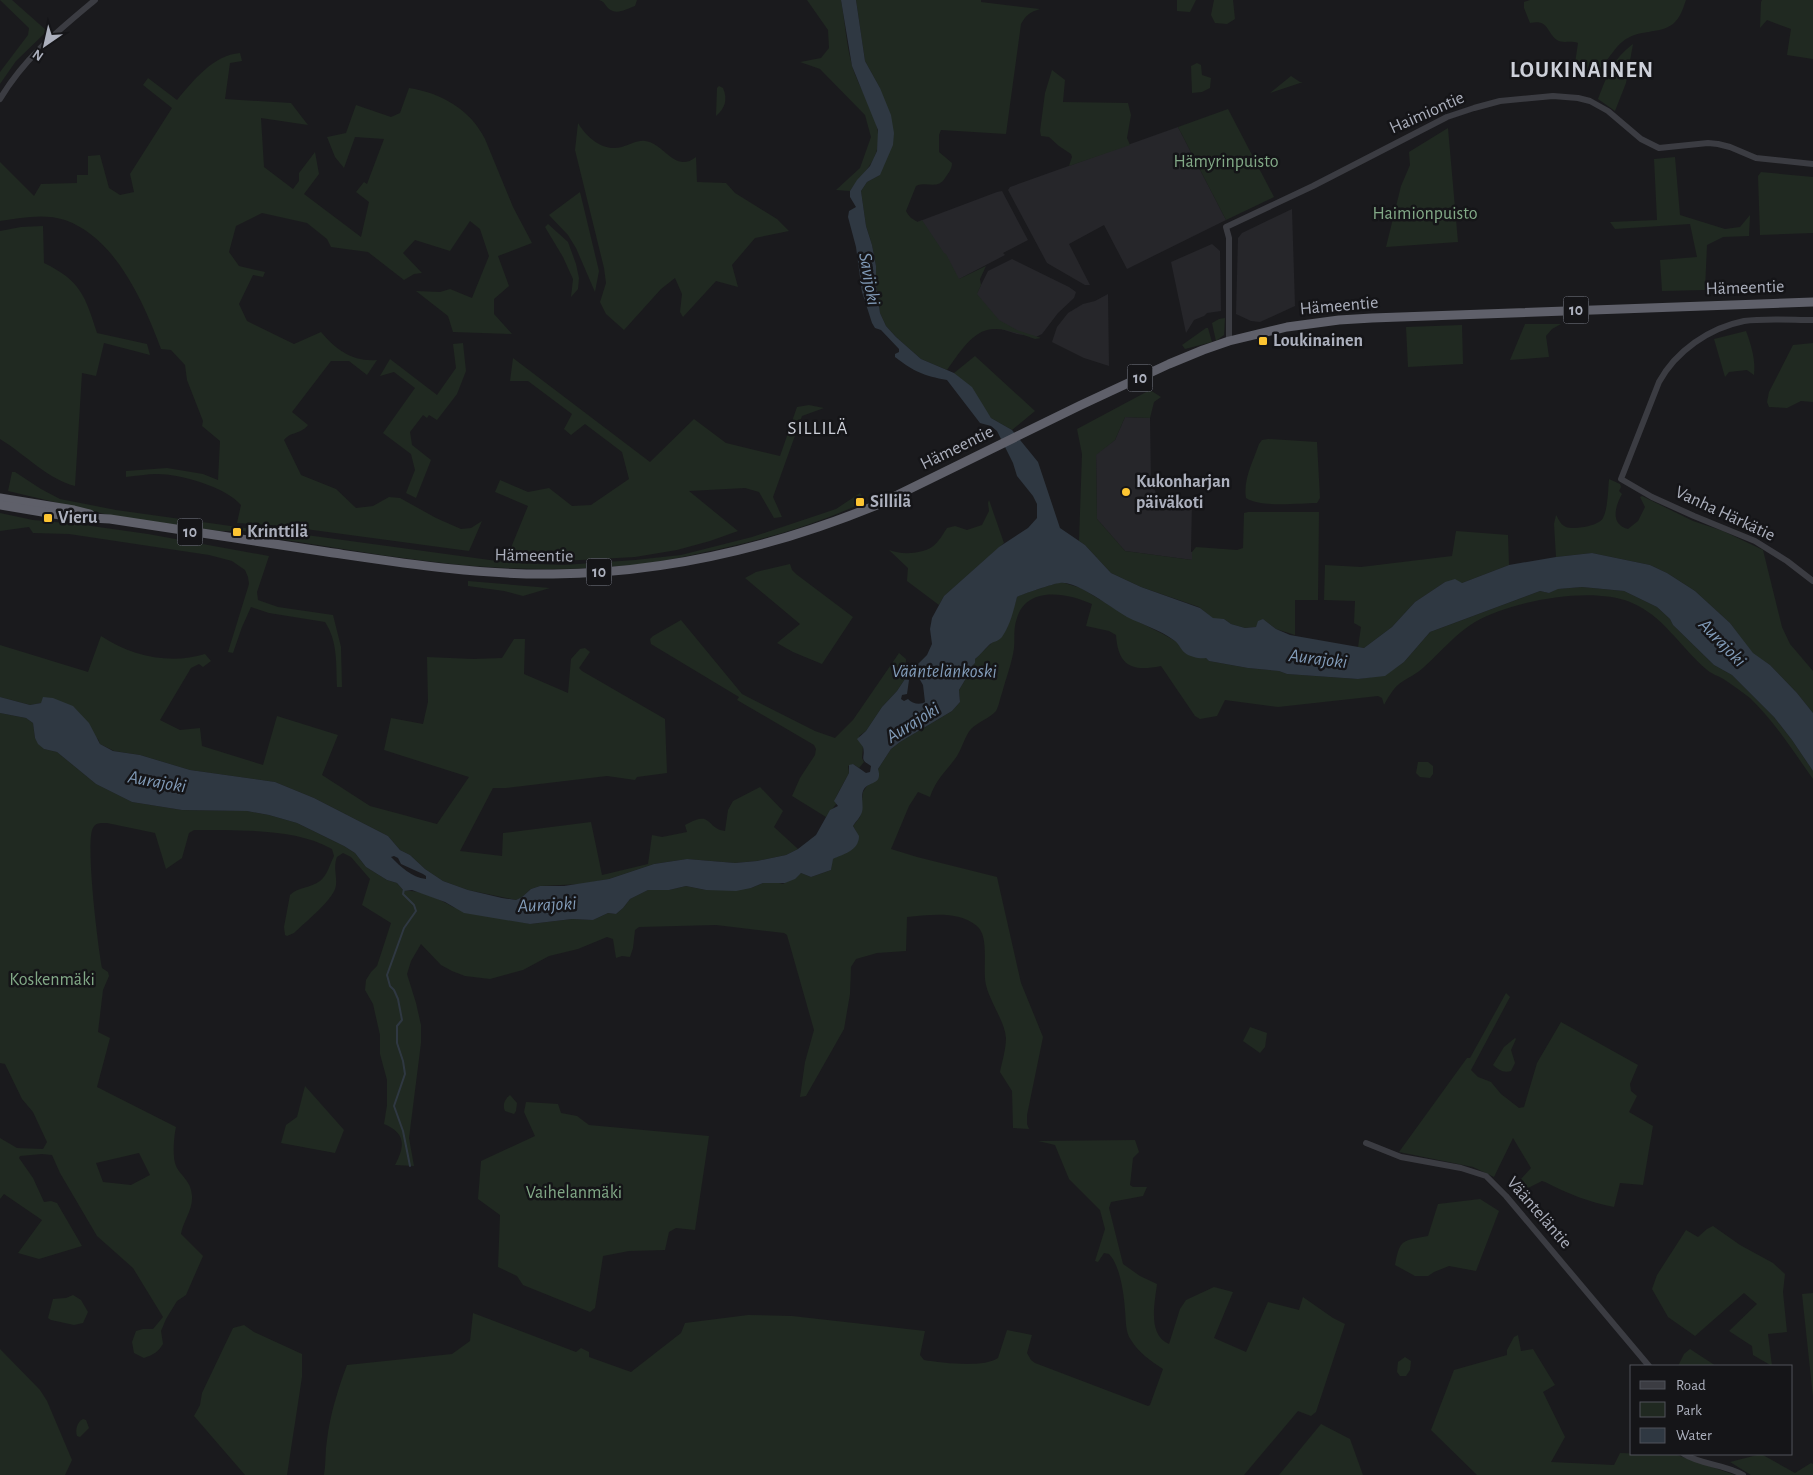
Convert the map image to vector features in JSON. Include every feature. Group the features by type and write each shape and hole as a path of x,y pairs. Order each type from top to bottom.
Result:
{"highway":[{"name":"Hämeentie","path":"0,505 72,517 110,520 458,570 554,574 619,571 730,553 808,531 877,505 1170,364 1228,341 1306,324 1356,319 1813,302"},
{"name":"Hämeentie","path":"0,498 74,510 110,520"}],"street":[{"path":"0,99 19,71 38,49 95,0"},
{"name":"Haimiontie","path":"1228,341 1229,238 1226,227 1313,186 1447,117 1474,108 1500,102 1553,96 1578,98 1590,101 1608,111 1641,139 1659,148 1708,143 1718,144 1730,146 1756,158 1813,164"},
{"name":"Vanha Härkätie","path":"1813,320 1744,321 1720,328 1698,340 1668,368 1659,382 1621,479 1652,497 1754,540 1813,581"},
{"name":"Väänteläntie","path":"1366,1143 1401,1157 1461,1168 1486,1176 1506,1196 1648,1365"},
{"path":"1686,1455 1736,1470 1743,1475"}],"shaded area":[{"path":"1178,127 1226,220 1127,269 1104,225 1069,244 1090,285 1085,285 1047,263 1008,190 1010,187"},
{"path":"1002,191 1028,240 1003,253 1005,255 944,287 912,224"},
{"path":"1292,209 1295,306 1260,322 1251,321 1236,314 1238,238 1242,233"},
{"path":"1212,244 1220,251 1221,311 1207,313 1194,320 1186,333 1171,262"},
{"path":"1012,259 1069,287 1076,292 1074,298 1058,313 1042,334 1036,337 1017,334 995,327 958,331 988,271"},
{"path":"1108,294 1109,366 1084,358 1052,342 1057,327 1068,313 1083,304 1095,301"},
{"name":"Kukonharjan päiväkoti","path":"1125,417 1150,418 1151,481 1160,503 1192,503 1192,560 1125,551 1097,519 1096,454 1115,440"}],"green space":[{"path":"0,0 12,0 47,31 16,61 0,84 0,72 28,35 29,28"},
{"path":"599,0 637,0 635,6 618,12 611,10"},
{"path":"807,0 841,0 852,65 871,109 878,131 878,142 874,158 850,191 836,190 860,168 871,137 865,115 820,69 800,62 821,58 829,48 828,30"},
{"path":"856,0 981,0 981,2 1040,9 1029,14 1021,24 1006,134 941,130 939,135 939,152 952,163 951,169 939,184 916,186 906,211 916,221 922,220 946,254 959,279 986,266 980,279 981,285 977,294 999,320 1017,330 1041,338 1035,339 1003,330 985,330 966,344 947,370 921,359 886,326 880,313 876,284 876,266 866,226 861,191 867,182 880,175 880,88 865,61"},
{"path":"1177,0 1196,0 1190,12 1177,11"},
{"path":"1214,0 1233,0 1235,19 1227,24 1215,23 1211,15"},
{"path":"1530,0 1686,0 1673,24 1662,29 1628,38 1617,47 1602,66 1590,75 1583,77 1575,76 1574,70 1578,43 1559,41 1541,23 1530,23 1524,8 1524,2"},
{"path":"1762,0 1813,0 1813,59 1787,55 1791,29 1767,20 1760,28"},
{"path":"1633,44 1626,83 1615,111 1598,99 1615,62"},
{"path":"240,53 242,61 230,63 225,99 291,103 308,125 261,118 264,167 293,189 299,181 299,173 315,152 319,174 304,194 361,237 369,202 356,192 364,182 367,184 384,139 355,137 344,168 335,157 327,137 346,133 356,105 391,117 400,113 409,88 421,90 443,98 463,111 479,128 485,139 513,207 532,243 498,256 509,286 494,299 494,314 512,334 453,332 448,316 416,291 440,292 450,289 472,298 489,256 480,229 470,221 450,251 415,240 403,253 422,273 414,274 404,280 368,252 331,247 327,239 307,223 262,213 236,226 229,252 239,266 265,272 263,277 253,275 239,304 247,321 294,344 321,332 346,354 360,359 377,360 367,375 349,361 331,361 292,412 308,425 284,440 301,475 336,489 356,508 373,506 389,497 400,498 436,518 461,529 471,528 482,521 469,551 283,526 237,523 241,505 214,487 178,476 153,474 126,477 126,471 167,468 203,474 218,480 220,441 202,426 203,421 187,380 185,365 171,350 161,349 137,293 126,274 99,241 83,229 57,218 33,217 0,221 0,162 34,196 41,184 77,183 77,175 88,175 88,156 100,155 109,188 120,195 134,192 130,174 172,108 143,85 148,78 177,100 197,77 212,64 230,55"},
{"path":"1197,63 1201,65 1202,75 1211,78 1210,88 1202,92 1192,93 1191,66"},
{"path":"1052,70 1065,80 1063,102 1128,103 1131,115 1127,138 1130,145 1069,166 1071,154 1049,137 1041,136 1040,131 1045,93"},
{"path":"1291,76 1303,82 1270,93"},
{"path":"719,86 725,92 725,100 722,110 716,116 717,88"},
{"name":"Hämyrinpuisto","path":"1228,109 1274,197 1226,220 1178,127"},
{"path":"578,123 591,139 602,146 615,148 645,141 652,143 676,160 682,162 696,157 697,182 726,183 735,193 777,219 789,231 755,238 732,265 738,287 716,281 683,317 680,312 682,294 675,278 661,289 624,330 606,314 600,302 606,283 575,150"},
{"name":"Haimionpuisto","path":"1448,128 1458,242 1386,247 1401,186 1410,165 1409,152"},
{"path":"1675,157 1680,215 1725,229 1740,227 1750,215 1749,236 1723,237 1707,245 1705,290 1662,291 1660,260 1697,257 1690,224 1615,229 1610,222 1657,220 1654,159"},
{"path":"1761,172 1813,177 1813,233 1760,235 1758,176"},
{"path":"580,192 599,271 595,292 576,248 568,235 549,215"},
{"path":"548,224 568,242 576,264 579,278 578,289 571,297 573,279 563,257 545,227"},
{"path":"43,226 44,263 74,283 85,299 97,333 147,344 150,355 104,343 96,376 82,373 75,486 55,478 0,439 0,231 21,227"},
{"path":"1225,318 1224,335 1216,341 1212,323"},
{"path":"1525,324 1561,324 1552,329 1546,336 1549,357 1510,360"},
{"path":"1462,325 1463,364 1408,367 1406,327"},
{"path":"1208,328 1212,342 1185,349 1182,345"},
{"path":"1746,331 1753,353 1754,375 1747,370 1729,372 1725,377 1714,339"},
{"path":"463,343 466,371 457,394 437,420 429,415 427,418 423,415 410,432 412,445 431,460 416,498 406,493 415,470 411,454 383,433 415,388 394,372 380,376 390,359 437,395 456,368 453,344"},
{"path":"1813,343 1813,402 1801,401 1787,408 1769,407 1767,402 1769,392 1793,345"},
{"path":"975,356 1035,411 1012,430 991,418 954,373"},
{"path":"513,358 650,462 694,419 726,443 780,456 797,407 809,405 824,408 802,416 773,497 782,517 774,518 759,492 745,488 689,491 738,531 677,550 635,557 562,561 508,555 528,506 495,492 500,480 528,492 549,488 572,506 591,505 629,479 622,452 585,424 571,435 564,429 572,414 528,381 510,381"},
{"path":"1150,390 1161,397 1154,402 1150,418 1125,417 1115,440 1096,455 1097,519 1125,551 1192,560 1192,552 1196,547 1237,550 1243,548 1244,513 1319,512 1318,600 1295,600 1295,635 1276,629 1263,619 1256,627 1245,628 1231,624 1224,619 1213,619 1199,607 1141,587 1111,573 1079,541 1082,454 1077,429"},
{"path":"1262,440 1317,442 1320,498 1317,503 1270,504 1246,498 1247,477 1251,464 1259,444"},
{"path":"12,472 60,499 116,510 267,531 263,536 244,531 220,531 113,516 8,491"},
{"path":"1609,479 1620,484 1621,487 1619,491 1622,494 1617,504 1616,519 1622,527 1628,529 1638,521 1645,507 1640,497 1642,496 1693,521 1723,531 1763,550 1782,627 1790,644 1813,671 1813,713 1770,665 1753,654 1730,623 1695,591 1667,573 1650,565 1592,553 1556,557 1554,524 1556,515 1563,525 1570,528 1586,527 1601,521 1608,499"},
{"path":"860,493 863,498 857,502 858,505 810,524 777,534 668,560 608,567 537,569 443,563 278,539 275,533 277,531 511,563 564,565 681,555 752,537 836,509"},
{"path":"989,500 1004,543 944,596 939,605 907,581 908,568 889,550 905,553 922,551 932,547 947,528 955,526 967,530 982,525 989,511"},
{"path":"0,513 33,520 148,534 269,556 257,592 258,600 278,607 333,615 341,647 342,687 337,687 334,645 325,622 269,613 251,607 233,653 228,652 249,584 245,570 232,561 209,555 69,534 33,533 29,527 0,531"},
{"path":"1456,531 1508,535 1509,565 1462,583 1445,582 1415,602 1392,627 1364,648 1358,647 1361,627 1354,623 1355,601 1324,600 1325,565 1361,567 1452,556"},
{"path":"790,564 796,574 853,617 822,664 777,643 800,624 745,578 756,572"},
{"path":"468,581 550,588 523,596 504,591 468,586"},
{"name":"Koskenmäki","path":"1061,582 1081,588 1127,616 1177,642 1185,653 1206,658 1209,661 1279,671 1287,674 1358,679 1385,675 1404,662 1430,632 1540,591 1549,593 1557,589 1582,587 1624,591 1657,607 1714,665 1732,675 1774,717 1792,740 1813,771 1813,779 1776,727 1750,698 1725,680 1708,671 1652,615 1630,602 1613,597 1594,595 1551,598 1530,602 1491,614 1468,627 1421,669 1399,684 1392,691 1384,705 1382,698 1378,696 1278,707 1225,700 1217,716 1200,719 1195,716 1161,666 1142,668 1128,664 1120,654 1116,635 1109,631 1086,626 1092,604 1060,595 1049,594 1039,596 1030,600 1022,607 1017,618 1012,659 996,711 971,729 957,756 939,779 930,797 918,792 909,806 891,849 997,877 1021,983 1043,1037 1027,1115 1029,1129 1013,1128 1012,1091 1000,1072 1005,1047 1005,1032 986,985 985,945 981,931 969,921 943,915 907,917 906,951 877,953 856,959 851,967 850,994 844,1029 806,1096 800,1097 805,1062 814,1030 787,935 784,933 716,925 639,927 635,930 630,957 622,956 616,958 613,939 607,937 578,949 549,956 523,970 490,979 465,976 452,971 441,965 421,944 411,961 407,974 421,1025 421,1043 409,1138 414,1166 395,1165 401,1152 402,1141 396,1132 384,1124 387,1105 387,1080 380,1054 380,1035 373,1004 365,990 366,980 377,966 391,923 362,905 370,879 351,857 343,853 337,857 334,891 318,910 294,933 287,936 285,935 284,927 290,895 296,890 322,879 334,856 332,849 317,842 283,834 194,830 189,833 182,858 166,869 155,833 99,823 93,828 91,837 91,873 102,968 108,972 109,976 103,990 98,1032 110,1038 97,1087 176,1127 175,1162 178,1170 190,1186 192,1196 191,1206 181,1234 203,1256 186,1295 177,1301 166,1319 161,1331 163,1344 155,1353 144,1358 134,1353 132,1342 136,1331 153,1329 163,1317 133,1268 97,1236 60,1173 52,1155 20,1156 19,1158 33,1178 44,1202 51,1201 57,1203 82,1246 39,1259 18,1253 42,1220 4,1194 0,1199 0,1138 17,1148 43,1149 47,1142 33,1112 22,1099 5,1064 0,1063 0,713 26,718 33,723 35,738 44,749 57,752 96,784 132,802 182,810 247,811 297,823 344,846 355,853 366,867 387,880 397,883 404,891 423,893 453,907 530,924 572,919 593,920 608,913 616,914 630,899 648,890 669,890 686,886 706,890 751,888 763,883 776,882 783,884 801,873 811,877 831,870 832,859 849,851 857,844 857,833 853,826 860,817 863,792 891,749 952,711 960,702 959,690 965,680 967,670 975,663 975,659 1007,628 1017,597","holes":["139,1153 150,1175 131,1185 103,1182 96,1163"]},
{"path":"681,620 742,694 815,731 835,738 853,720 899,653 906,659 905,679 882,707 866,731 859,736 863,747 862,758 864,762 859,768 853,764 848,766 849,773 836,797 835,802 837,803 826,817 792,796 800,778 815,755 816,749 814,745 737,700 739,697 651,644 650,639 653,636"},
{"path":"101,636 125,649 151,657 178,659 205,654 211,661 203,667 199,664 191,668 160,720 180,730 200,728 202,746 263,765 277,716 338,735 322,775 370,806 437,824 469,777 384,750 391,718 423,724 428,702 427,657 502,658 514,639 525,639 524,674 568,693 571,659 580,649 585,648 590,652 579,668 582,671 665,719 667,773 637,777 635,780 607,776 493,788 460,851 502,856 503,833 591,822 602,875 648,864 652,835 662,837 687,832 685,825 700,819 705,819 714,827 725,831 728,810 733,801 760,787 783,811 774,827 798,849 786,855 757,861 735,863 687,859 654,864 609,879 582,884 540,886 531,889 516,900 468,890 443,881 425,869 410,855 400,850 388,836 314,798 275,782 190,770 140,755 114,751 100,744 98,739 41,703 30,705 0,697 0,645 88,672"},
{"path":"1418,762 1428,762 1433,766 1433,774 1430,778 1420,777 1416,773"},
{"path":"1506,993 1510,997 1471,1070 1478,1077 1491,1082 1501,1094 1519,1108 1524,1107 1537,1063 1561,1022 1638,1065 1630,1084 1631,1091 1637,1096 1629,1112 1653,1126 1643,1185 1620,1183 1614,1207 1579,1197 1542,1181 1528,1188 1521,1179 1531,1168 1513,1138 1494,1177 1473,1167 1399,1152 1467,1058 1470,1058"},
{"path":"1250,1027 1267,1033 1265,1047 1260,1053 1243,1041"},
{"path":"1515,1038 1511,1050 1515,1063 1511,1071 1501,1071 1493,1065 1504,1047"},
{"path":"305,1086 344,1130 335,1153 281,1143 286,1125 297,1117"},
{"path":"510,1095 517,1103 514,1114 504,1109 504,1102"},
{"name":"Vaihelanmäki","path":"526,1102 558,1104 561,1113 577,1116 589,1125 709,1136 695,1230 676,1228 669,1232 665,1250 629,1251 603,1256 595,1308 590,1312 523,1285 517,1276 498,1267 500,1215 478,1199 481,1161 535,1136 524,1112"},
{"path":"1135,1140 1139,1152 1133,1158 1130,1185 1133,1187 1147,1187 1143,1196 1111,1202 1109,1208 1123,1264 1140,1276 1157,1284 1154,1317 1155,1326 1162,1340 1169,1344 1180,1309 1186,1300 1214,1287 1233,1292 1214,1338 1246,1352 1268,1302 1299,1310 1303,1297 1345,1324 1316,1412 1311,1416 1298,1411 1244,1475 324,1475 330,1421 347,1365 452,1354 470,1341 473,1313 576,1352 581,1348 589,1352 589,1357 631,1372 681,1333 685,1323 748,1315 792,1316 925,1331 920,1355 924,1360 952,1363 983,1363 998,1358 1007,1330 1032,1335 1027,1353 1035,1363 1148,1406 1163,1369 1141,1353 1129,1337 1121,1280 1113,1259 1109,1254 1104,1253 1098,1262 1095,1261 1105,1229 1100,1210 1069,1179 1055,1145 1038,1141"},
{"path":"1480,1199 1499,1211 1476,1271 1449,1266 1428,1276 1415,1276 1395,1265 1399,1250 1404,1242 1428,1236 1438,1204"},
{"path":"1713,1226 1740,1245 1773,1263 1785,1274 1783,1292 1787,1332 1768,1334 1772,1365 1753,1355 1752,1346 1729,1331 1757,1304 1744,1293 1695,1336 1668,1317 1652,1289 1657,1275 1686,1230 1698,1237"},
{"path":"1813,1293 1813,1397 1802,1294"},
{"path":"73,1295 81,1300 88,1312 83,1323 74,1325 48,1318 53,1299 66,1298"},
{"path":"244,1325 254,1332 302,1354 302,1377 287,1475 245,1475 194,1416 200,1405 202,1393 233,1328"},
{"path":"1518,1335 1521,1351 1533,1349 1555,1385 1543,1392 1565,1437 1551,1462 1614,1465 1620,1453 1630,1453 1630,1455 1677,1455 1735,1475 1477,1475 1431,1430 1454,1370 1507,1355 1507,1350 1514,1337"},
{"path":"0,1349 40,1390 47,1401 72,1460 65,1475 0,1475"},
{"path":"1690,1349 1714,1365 1678,1365 1684,1354"},
{"path":"1405,1357 1411,1361 1410,1370 1406,1376 1400,1376 1397,1372 1398,1362"},
{"path":"83,1419 86,1420 89,1428 80,1437 76,1434 76,1429 79,1422"},
{"path":"1321,1424 1350,1439 1363,1475 1279,1475"},
{"path":"1763,1455 1795,1473 1811,1463 1813,1464 1813,1475 1751,1475 1730,1462"}],"water":[{"path":"841,0 856,0 865,61 880,88 891,115 894,133 893,145 880,175 867,182 861,191 866,226 876,266 876,284 880,313 886,326 921,359 954,373 972,387 991,418 1012,430 1038,462 1060,528 1085,545 1111,573 1141,587 1200,608 1213,618 1224,619 1231,624 1245,628 1256,627 1258,621 1263,619 1276,629 1290,635 1364,648 1392,627 1415,602 1445,582 1455,579 1462,583 1509,565 1592,553 1650,565 1667,573 1695,591 1730,623 1753,653 1770,665 1813,713 1813,771 1774,717 1732,675 1714,665 1657,607 1624,591 1582,587 1558,589 1549,593 1540,591 1430,632 1404,662 1385,676 1358,679 1287,674 1279,671 1248,668 1209,661 1206,658 1192,657 1185,653 1170,637 1127,617 1082,589 1060,583 1017,597 1005,633 975,659 975,663 968,670 959,690 960,702 952,711 891,749 878,769 879,778 866,786 863,791 862,812 853,826 859,836 858,841 853,849 833,859 831,870 811,877 801,873 795,879 785,883 763,883 736,891 706,890 686,886 669,890 648,890 630,899 616,914 608,913 593,920 572,919 530,924 464,913 445,902 412,890 404,891 397,883 387,880 366,867 355,853 344,846 297,823 247,811 182,810 132,802 96,784 57,752 44,749 35,738 33,723 26,718 0,713 0,697 30,705 41,703 43,697 53,698 73,706 89,723 100,744 113,751 140,755 190,770 275,782 314,798 388,836 400,850 410,855 425,869 443,881 468,890 502,898 516,900 531,889 540,886 564,886 609,879 654,864 687,859 735,863 757,861 786,855 798,849 816,835 830,810 838,806 834,801 849,773 849,765 853,764 866,773 870,772 871,766 864,759 863,747 857,739 866,731 882,707 905,679 909,680 907,694 902,695 901,699 904,701 908,699 916,704 925,702 923,685 919,678 921,675 918,670 918,664 927,655 932,644 930,629 932,618 944,596 999,547 1028,528 1037,518 1037,504 1017,476 1013,463 997,431 991,426 980,423 947,380 919,372 895,357 899,349 881,330 875,328 872,323 862,292 856,247 848,217 849,211 856,207 850,197 850,191 870,166 877,151 878,130 852,66","holes":["391,857 398,858 401,864 423,874 426,876 426,879 411,874"]}],"waterway":[{"path":"404,889 403,894 414,905 416,911 404,928 387,975 390,986 398,999 402,1020 397,1026 397,1043 405,1074 394,1106 403,1131 410,1166"}],"place":[{"name":"Loukinainen","path":"1263,341"},
{"name":"Kukonharjan päiväkoti","path":"1126,492"},
{"name":"Sillilä","path":"860,502"},
{"name":"Vieru","path":"48,518"},
{"name":"Krinttilä","path":"237,532"}],"district":[{"name":"LOUKINAINEN","path":"1582,70"},
{"name":"SILLILÄ","path":"818,428"}],"water label":[{"name":"Savijoki","path":"869,279"},
{"name":"Aurajoki","path":"1722,643"},
{"name":"Aurajoki","path":"1318,659"},
{"name":"Vääntelänkoski","path":"944,671"},
{"name":"Aurajoki","path":"913,723"},
{"name":"Aurajoki","path":"157,782"},
{"name":"Aurajoki","path":"547,905"}]}
